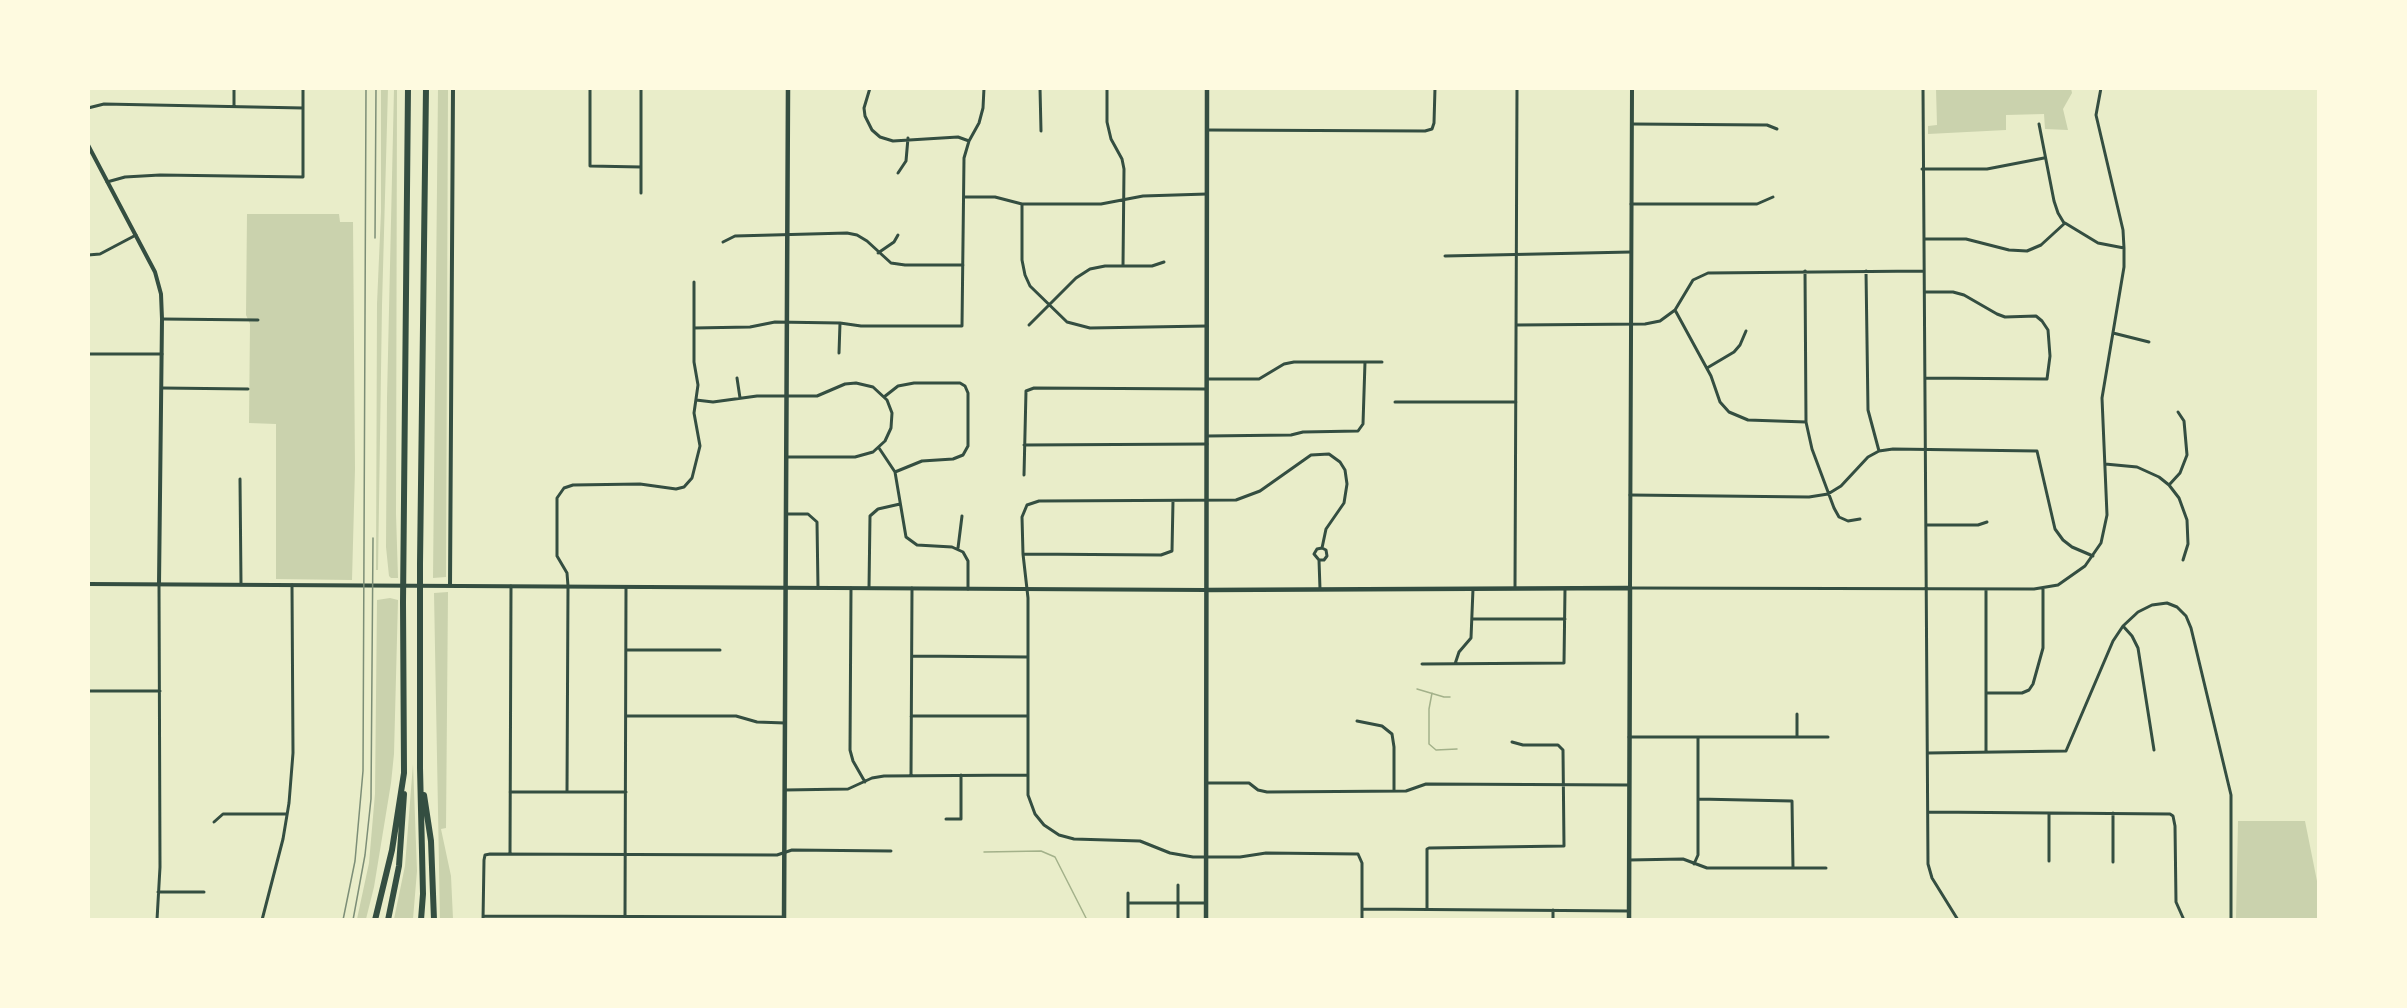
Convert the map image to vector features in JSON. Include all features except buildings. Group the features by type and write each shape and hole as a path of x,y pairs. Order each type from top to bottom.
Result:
{"highway":[{"path":"388,920 399,866 404,814 403,563 408,88"},
{"path":"421,920 423,894 420,768 420,563 426,88"},
{"path":"420,768 431,841 434,920"},
{"path":"375,920 392,850 404,773"}],"main road":[{"path":"784,918 788,88"},
{"path":"1206,920 1208,88"},
{"path":"1206,590 1630,588 1629,920"}],"street":[{"path":"234,88 234,105"},
{"path":"107,182 125,177 160,175 303,177 303,88"},
{"path":"450,586 453,88"},
{"path":"590,88 590,166 641,167"},
{"path":"641,88 641,194"},
{"path":"870,88 864,108 867,123 880,137 893,141 908,138 958,137 969,141"},
{"path":"694,328 750,327 772,322 840,323 861,326 962,326 964,158 983,108 984,88"},
{"path":"1040,88 1041,131"},
{"path":"1107,88 1107,122 1111,139 1122,159 1123,266"},
{"path":"1208,130 1425,131 1432,129 1435,88"},
{"path":"1515,589 1517,88"},
{"path":"1632,88 1630,588 1926,589 2043,588 2058,585 2085,566 2093,556 2105,530 2108,515 2102,398 2124,267 2124,248 2123,230 2096,115 2101,88"},
{"path":"1923,88 1929,871 1958,920"},
{"path":"88,108 104,104 303,108"},
{"path":"1632,124 1767,125 1777,129"},
{"path":"2039,124 2044,158 2056,207 2065,223 2098,243 2124,248"},
{"path":"897,173 906,161 908,138"},
{"path":"88,145 155,272 161,294 157,920"},
{"path":"1922,169 1987,169 2044,158"},
{"path":"964,197 995,197 1022,204 1101,204 1143,196 1207,194"},
{"path":"1631,204 1757,204 1773,197"},
{"path":"1022,204 1022,260 1025,275 1030,286 1067,322 1090,328 1207,326"},
{"path":"1924,239 1966,239 2009,250 2027,251 2041,245 2065,223"},
{"path":"723,242 735,236 847,233 862,238 891,263 905,266 963,265"},
{"path":"88,255 100,254 136,235"},
{"path":"878,253 894,242 898,235"},
{"path":"1445,256 1631,252"},
{"path":"1029,325 1076,278 1090,269 1152,266 1164,262"},
{"path":"1516,325 1631,324 1660,321 1675,310 1693,280 1708,273 1805,270 1924,271"},
{"path":"1805,270 1806,422 1812,449 1839,517 1848,521 1860,519"},
{"path":"1866,271 1868,410 1879,451"},
{"path":"567,792 568,586 567,573 558,560 557,553 557,500 567,486 640,484 673,489 684,487 693,477 700,450 694,418 698,385 694,362 694,282"},
{"path":"1925,292 1953,292 1964,295 2005,317 2036,316 2048,330 2050,356 2047,379 1925,378"},
{"path":"1675,310 1707,368 1720,402 1729,412 1749,420 1806,422"},
{"path":"162,319 258,320"},
{"path":"840,323 840,353"},
{"path":"1707,368 1734,352 1746,331"},
{"path":"2113,333 2150,342"},
{"path":"88,354 162,354"},
{"path":"1207,379 1258,379 1284,364 1294,362 1382,362"},
{"path":"1206,436 1291,435 1303,432 1361,430 1365,362"},
{"path":"737,378 740,398"},
{"path":"696,400 710,402 740,398 821,395 845,384 856,383 873,387 884,397 890,408 892,424 888,437 879,448 870,454 859,457 787,457"},
{"path":"884,397 898,386 914,383 960,383 967,388 968,393 968,446 963,455 953,459 922,461 895,472"},
{"path":"162,388 248,389"},
{"path":"1024,475 1026,391 1034,388 1207,389"},
{"path":"1395,402 1515,402"},
{"path":"2169,485 2180,473 2187,455 2184,421 2178,412"},
{"path":"1024,445 1206,444"},
{"path":"879,448 895,472 905,534 911,542 920,545 958,548 963,552 968,561 968,589"},
{"path":"1630,495 1809,497 1828,494 1841,486 1868,457 1879,451 2037,451 2055,529 2062,540 2093,556"},
{"path":"1322,548 1326,529 1344,503 1347,484 1345,470 1340,462 1320,453 1311,455 1280,478 1248,497 1173,501 1039,501 1027,506 1022,517 1023,554 1028,589 1029,800 1035,814 1044,825 1059,835 1074,839 1136,840 1176,855 1206,857 1239,857 1266,853 1352,853 1360,855 1362,920"},
{"path":"2105,465 2137,467 2148,471 2169,485 2179,498 2187,520 2188,544 2183,560"},
{"path":"240,479 240,584"},
{"path":"1023,554 1161,555 1172,551 1173,501"},
{"path":"869,588 870,516 878,509 900,504"},
{"path":"787,514 808,514 817,522 818,588"},
{"path":"958,548 962,516"},
{"path":"1926,525 1978,525 1987,522"},
{"path":"1319,561 1324,560 1327,556 1326,550 1322,548"},
{"path":"1320,589 1319,561 1314,554 1317,549 1322,548"},
{"path":"88,584 1206,590"},
{"path":"262,920 283,839 293,753 291,585"},
{"path":"510,854 511,586"},
{"path":"625,917 626,587"},
{"path":"851,588 850,750 853,761 865,782"},
{"path":"911,776 912,588"},
{"path":"1455,664 1459,652 1471,638 1473,588"},
{"path":"1422,664 1562,664 1565,662 1565,588"},
{"path":"1986,693 2022,693 2031,687 2043,648 2043,588"},
{"path":"1986,589 1986,753"},
{"path":"1928,753 2066,751 2113,641 2123,626 2138,612 2160,603 2170,604 2181,610 2190,624 2231,795 2231,920"},
{"path":"1473,619 1565,619"},
{"path":"2123,626 2135,639 2138,648 2154,750"},
{"path":"626,650 720,650"},
{"path":"912,656 1028,657"},
{"path":"88,690 160,691"},
{"path":"1797,714 1797,737"},
{"path":"626,716 736,716 758,722 785,723"},
{"path":"912,716 1028,716"},
{"path":"1357,722 1382,726 1392,734 1394,791"},
{"path":"1629,737 1828,737"},
{"path":"1695,864 1698,855 1698,737"},
{"path":"1426,909 1426,849 1434,847 1555,848 1564,846 1565,754 1562,748 1512,742"},
{"path":"946,819 961,819 961,775"},
{"path":"785,790 844,789 884,776 1028,775"},
{"path":"1206,783 1249,783 1264,792 1409,791 1426,784 1629,785"},
{"path":"510,792 626,792"},
{"path":"1698,800 1792,801 1793,868"},
{"path":"1928,812 2163,813 2173,816 2176,902 2183,919"},
{"path":"2049,813 2049,861"},
{"path":"2113,813 2113,862"},
{"path":"214,822 223,814 287,814"},
{"path":"784,918 483,918 485,855 777,855 792,850 891,851"},
{"path":"1629,860 1683,859 1707,868 1826,868"},
{"path":"1178,885 1178,920"},
{"path":"158,892 204,892"},
{"path":"1128,893 1128,920"},
{"path":"1128,903 1206,903"},
{"path":"1362,909 1629,910"},
{"path":"1553,910 1553,920"}],"green space":[{"path":"388,88 378,570 376,570 381,89"},
{"path":"2071,88 2072,93 2063,109 2068,130 2045,129 2044,114 2006,115 2006,130 1928,134 1928,126 1937,125 1936,89"},
{"path":"394,89 397,89 396,514 398,578 391,578 386,547 387,398"},
{"path":"438,89 448,89 446,577 433,578"},
{"path":"247,214 339,214 340,222 353,222 355,469 352,580 276,579 276,424 249,423 250,324 246,315"},
{"path":"448,592 446,828 441,829 451,876 453,919 440,920 434,593"},
{"path":"390,598 398,600 394,754 374,887 366,919 357,919 369,863 375,794 377,600"},
{"path":"413,764 417,871 413,919 394,919 405,866"},
{"path":"2238,821 2305,821 2318,886 2318,919 2236,919"}],"waterway":[{"path":"1417,689 1450,697"},
{"path":"1432,693 1429,709 1429,744 1436,750 1457,749"},
{"path":"984,852 1041,851 1055,857 1087,920"}],"railway":[{"path":"343,920 355,861 363,771 366,88"},
{"path":"375,238 376,88"},
{"path":"353,920 365,855 371,799 373,538"}]}
